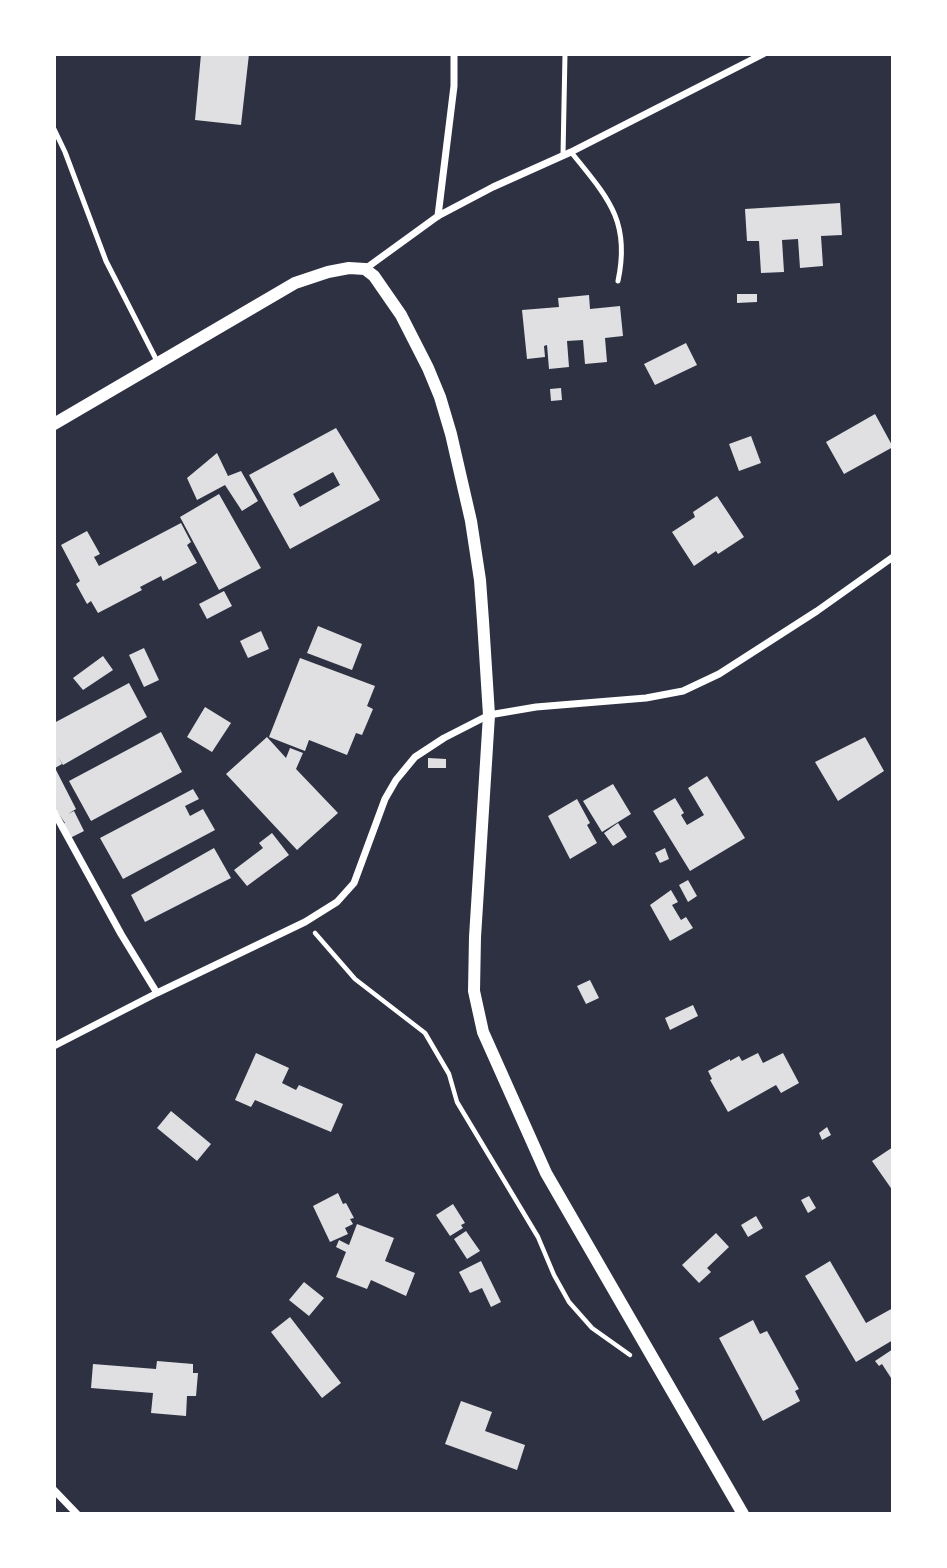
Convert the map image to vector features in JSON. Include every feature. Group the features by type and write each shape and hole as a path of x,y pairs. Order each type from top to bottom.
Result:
{"street":[{"path":"438,216 454,86 454,54"},
{"path":"365,269 438,216 763,54"},
{"path":"54,424 295,284 328,272 349,268 365,269 374,275 401,315 428,368 451,434 481,580 489,715 474,991 483,1032 546,1173 743,1514"},
{"path":"54,1046 306,922 337,902 357,875 385,799 405,768 427,748 489,715 646,698 684,691 719,674 817,611 893,557"},
{"path":"54,811 121,934 157,993"},
{"path":"54,1490 77,1514"}],"lane":[{"path":"565,54 567,153 612,208 622,237 622,261 618,281"},
{"path":"54,129 106,261 158,363"}],"path":[{"path":"306,922 355,979 425,1033 449,1074 457,1102 525,1213 569,1302 592,1328 613,1345 659,1369"}],"building":[{"path":"201,54 249,54 241,125 195,120"},
{"path":"840,203 842,235 821,236 823,266 800,268 798,239 782,240 784,272 761,273 759,241 747,241 745,209"},
{"path":"737,294 757,294 757,302 737,303"},
{"path":"589,295 590,309 620,306 623,336 605,338 607,362 585,364 583,340 567,341 569,367 549,369 547,345 544,346 545,357 527,359 522,310 559,307 558,298"},
{"path":"686,343 697,365 655,385 644,364"},
{"path":"561,388 562,400 551,401 550,389"},
{"path":"875,414 893,447 844,474 826,442"},
{"path":"336,428 380,500 290,549 249,475","holes":["333,472 340,485 300,507 293,494"]},
{"path":"751,436 761,463 739,471 729,444"},
{"path":"217,453 228,476 241,471 258,501 242,511 225,485 197,500 187,478"},
{"path":"219,494 261,568 219,590 180,517"},
{"path":"717,496 744,537 694,566 672,532 695,517 693,512"},
{"path":"181,523 191,542 187,545 197,563 163,581 161,576 140,587 142,590 98,613 91,601 87,604 76,584 80,581 61,545 87,531 100,554 94,557 99,566"},
{"path":"224,591 232,606 207,619 199,604"},
{"path":"318,626 362,644 352,670 307,653"},
{"path":"261,631 269,649 248,658 240,641"},
{"path":"144,648 159,680 144,687 129,655"},
{"path":"103,656 113,670 83,690 73,678"},
{"path":"300,658 375,686 367,706 373,709 362,735 356,733 347,755 309,740 305,751 269,737"},
{"path":"129,683 147,717 63,765 58,757 62,764 55,768 76,809 68,814 74,811 84,831 70,838 63,824 65,823 54,807 54,723"},
{"path":"205,707 231,723 212,752 187,737"},
{"path":"161,732 182,772 91,821 69,781"},
{"path":"267,737 286,758 290,748 303,753 296,769 338,813 297,850 226,774"},
{"path":"865,737 884,771 838,801 815,762"},
{"path":"428,758 446,759 446,768 428,768"},
{"path":"707,776 745,838 690,871 653,811 675,798 684,813 681,815 687,825 704,815 688,788"},
{"path":"613,784 631,814 602,832 583,801"},
{"path":"193,789 199,799 185,806 190,816 203,809 215,830 123,879 100,838"},
{"path":"577,799 597,843 570,859 548,816"},
{"path":"618,823 627,837 613,846 604,833"},
{"path":"272,833 289,855 247,886 234,870 263,848 259,843"},
{"path":"214,848 231,878 145,922 131,895"},
{"path":"665,848 669,859 660,863 655,853"},
{"path":"688,880 697,896 688,902 679,885"},
{"path":"671,890 678,902 672,905 681,920 686,917 693,928 670,941 650,905"},
{"path":"590,980 599,998 586,1004 577,986"},
{"path":"693,1005 698,1016 670,1030 665,1018"},
{"path":"256,1053 289,1068 282,1083 296,1090 299,1085 343,1104 331,1132 255,1100 251,1107 235,1100"},
{"path":"758,1053 763,1063 783,1053 799,1083 781,1093 776,1085 728,1112 710,1080 712,1079 708,1071 730,1059 739,1056 742,1061"},
{"path":"171,1111 211,1144 197,1161 157,1128"},
{"path":"827,1127 831,1135 822,1140 819,1133"},
{"path":"893,1147 893,1191 872,1161"},
{"path":"338,1193 354,1218 350,1219 353,1224 345,1228 348,1234 330,1242 313,1206"},
{"path":"809,1196 816,1208 808,1213 801,1200"},
{"path":"453,1204 465,1223 461,1225 463,1228 450,1236 436,1215"},
{"path":"756,1216 763,1228 748,1237 741,1225"},
{"path":"357,1224 394,1238 385,1261 415,1273 406,1296 371,1280 367,1289 336,1277 346,1252 336,1247 339,1240 349,1245"},
{"path":"466,1231 480,1251 467,1259 454,1239"},
{"path":"716,1233 729,1247 707,1268 711,1272 699,1283 682,1265"},
{"path":"481,1261 501,1302 491,1307 482,1288 470,1293 459,1272"},
{"path":"830,1261 866,1323 893,1308 893,1340 856,1362 805,1276"},
{"path":"304,1282 324,1298 309,1316 289,1300"},
{"path":"290,1317 341,1383 322,1398 271,1332"},
{"path":"753,1320 760,1334 767,1331 799,1389 795,1391 800,1401 763,1421 719,1338"},
{"path":"893,1349 893,1381 882,1364 879,1366 875,1361"},
{"path":"157,1361 193,1364 193,1373 198,1373 196,1396 187,1396 186,1416 151,1413 153,1393 91,1388 93,1364 156,1369"},
{"path":"461,1401 492,1412 485,1431 525,1445 517,1470 445,1444"}]}
